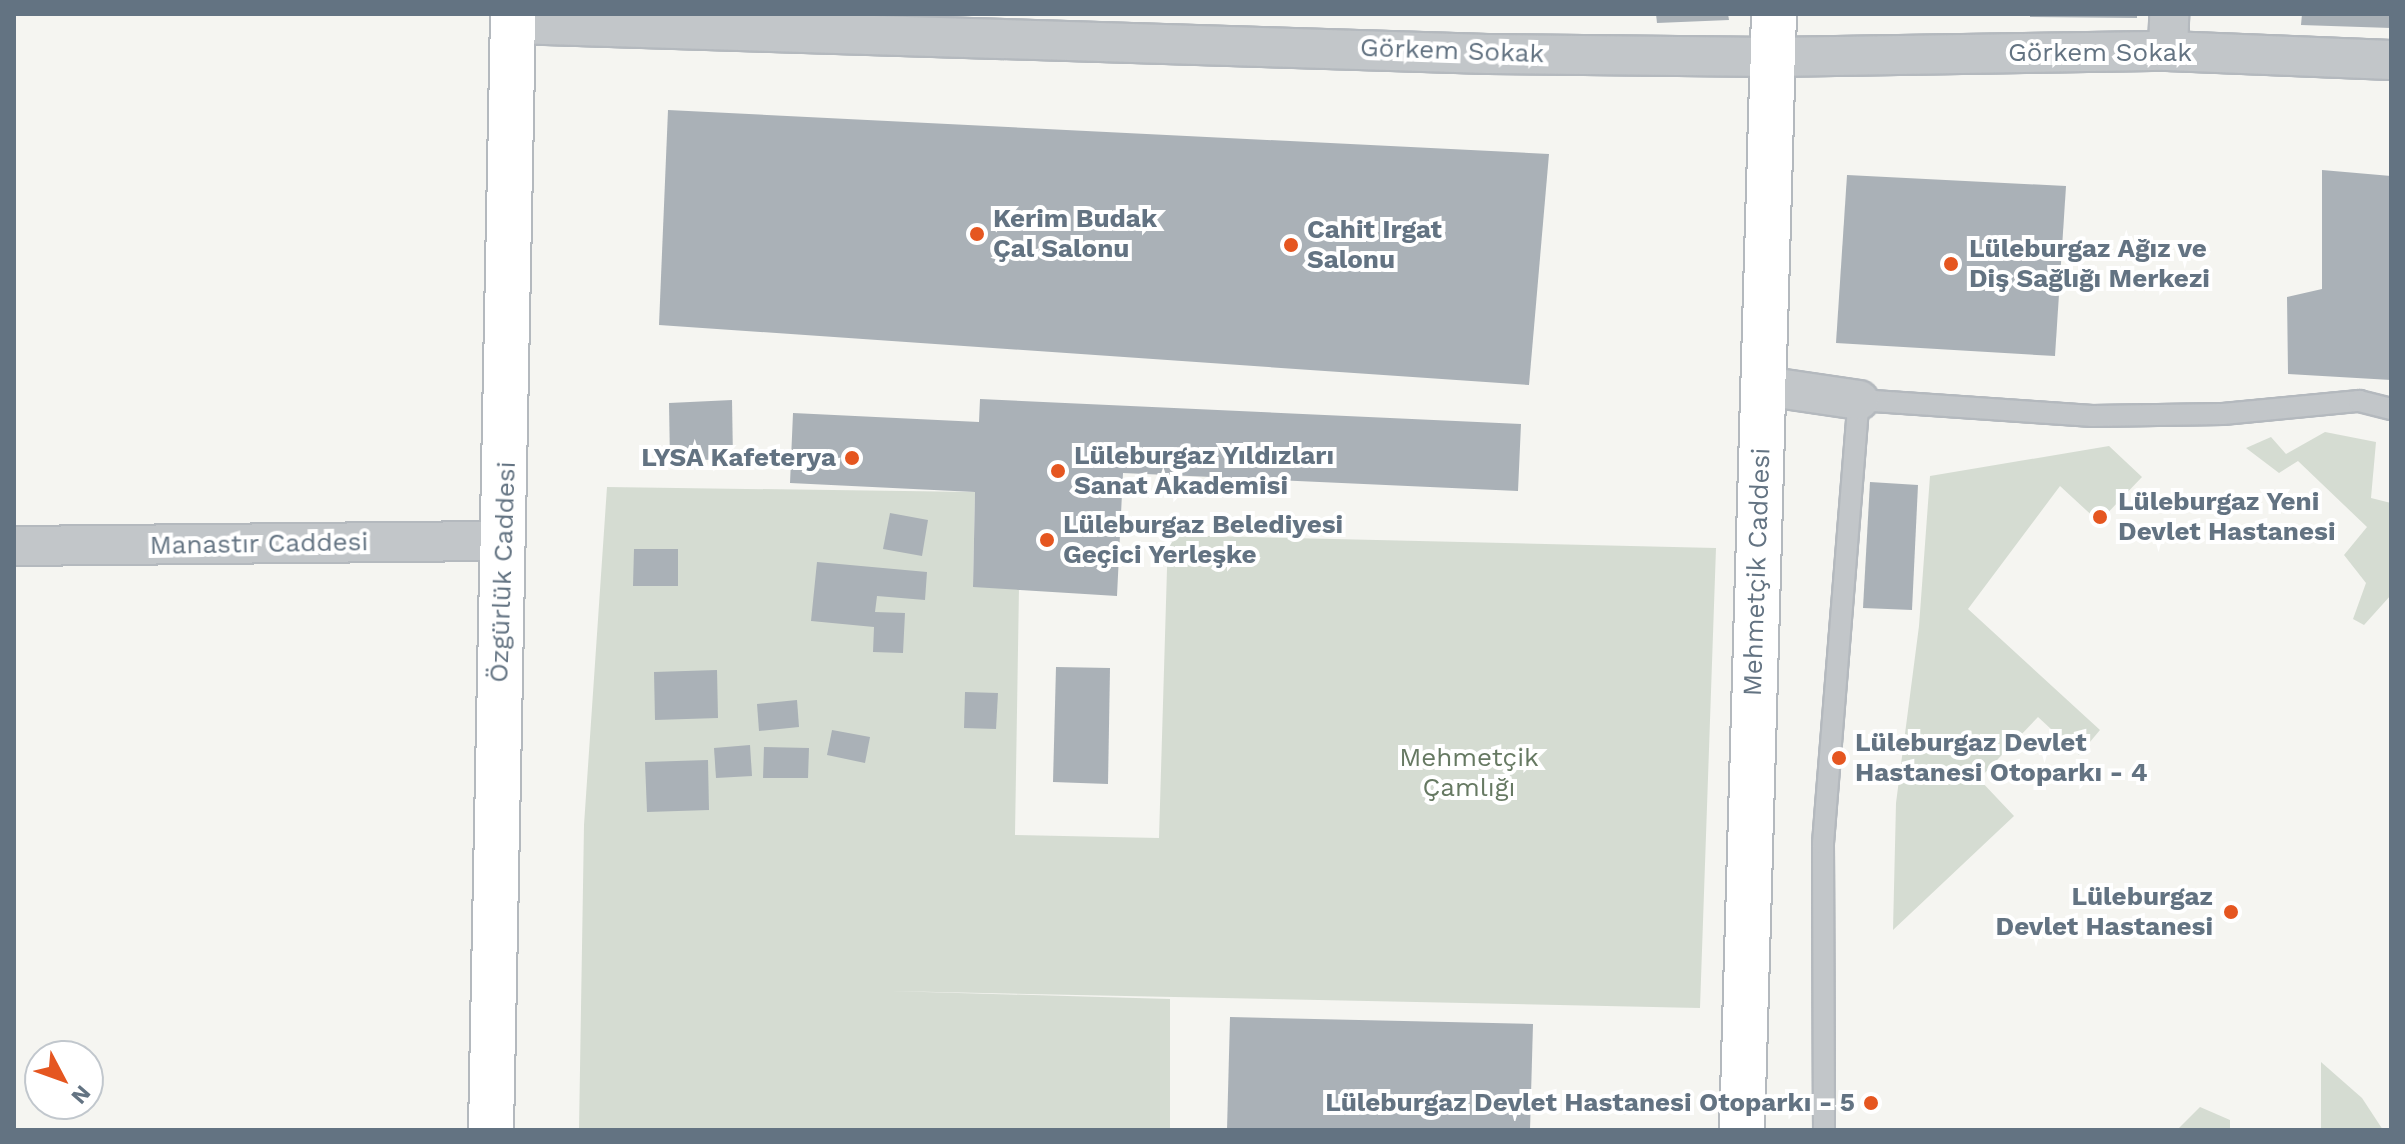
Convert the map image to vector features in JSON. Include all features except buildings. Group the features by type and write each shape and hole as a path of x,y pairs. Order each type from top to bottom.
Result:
{"street":[{"name":"Mehmetçik Caddesi","path":"1742,1130 1753,599 1764,386 1774,14"},
{"name":"Görkem Sokak","path":"513,19 1251,28 1488,54 1772,57 2168,32 2391,60"},
{"name":"Özgürlük Caddesi","path":"491,1130 513,19"},
{"path":"1764,386 1859,400"},
{"name":"Manastır Caddesi","path":"14,546 505,541"}],"lane":[{"path":"1824,1130 1823,843 1859,400 2092,416 2223,414 2359,401 2391,409"}],"green space":[{"path":"2325,432 2376,442 2371,498 2391,503 2391,595 2364,625 2353,619 2366,583 2344,555 2367,527 2298,461 2279,473 2246,448 2271,437 2286,454"},
{"path":"2109,446 2142,477 2099,522 2060,486 1968,609 2100,730 2079,755 2038,717 1979,779 2014,816 1893,930 1896,803 1919,626 1930,476"},
{"name":"Mehmetçik Çamlığı","path":"607,487 975,492 973,586 1019,587 1015,835 1159,838 1168,535 1716,548 1700,1008 890,991 1170,999 1170,1130 579,1130 584,825"},
{"path":"2321,1062 2362,1098 2383,1130 2321,1130"},
{"path":"2200,1107 2230,1120 2230,1130 2177,1130"}],"place":[{"name":"Kerim Budak Çal Salonu","path":"977,234"},
{"name":"Cahit Irgat Salonu","path":"1291,245"},
{"name":"Lüleburgaz Ağız ve Diş Sağlığı Merkezi","path":"1951,264"},
{"name":"LYSA Kafeterya","path":"852,458"},
{"name":"Lüleburgaz Yıldızları Sanat Akademisi","path":"1058,471"},
{"name":"Lüleburgaz Yeni Devlet Hastanesi","path":"2100,517"},
{"name":"Lüleburgaz Belediyesi Geçici Yerleşke","path":"1047,540"},
{"name":"Lüleburgaz Devlet Hastanesi Otoparkı - 4","path":"1839,758"},
{"name":"Lüleburgaz Devlet Hastanesi","path":"2231,912"},
{"name":"Lüleburgaz Devlet Hastanesi Otoparkı - 5","path":"1871,1103"}]}
